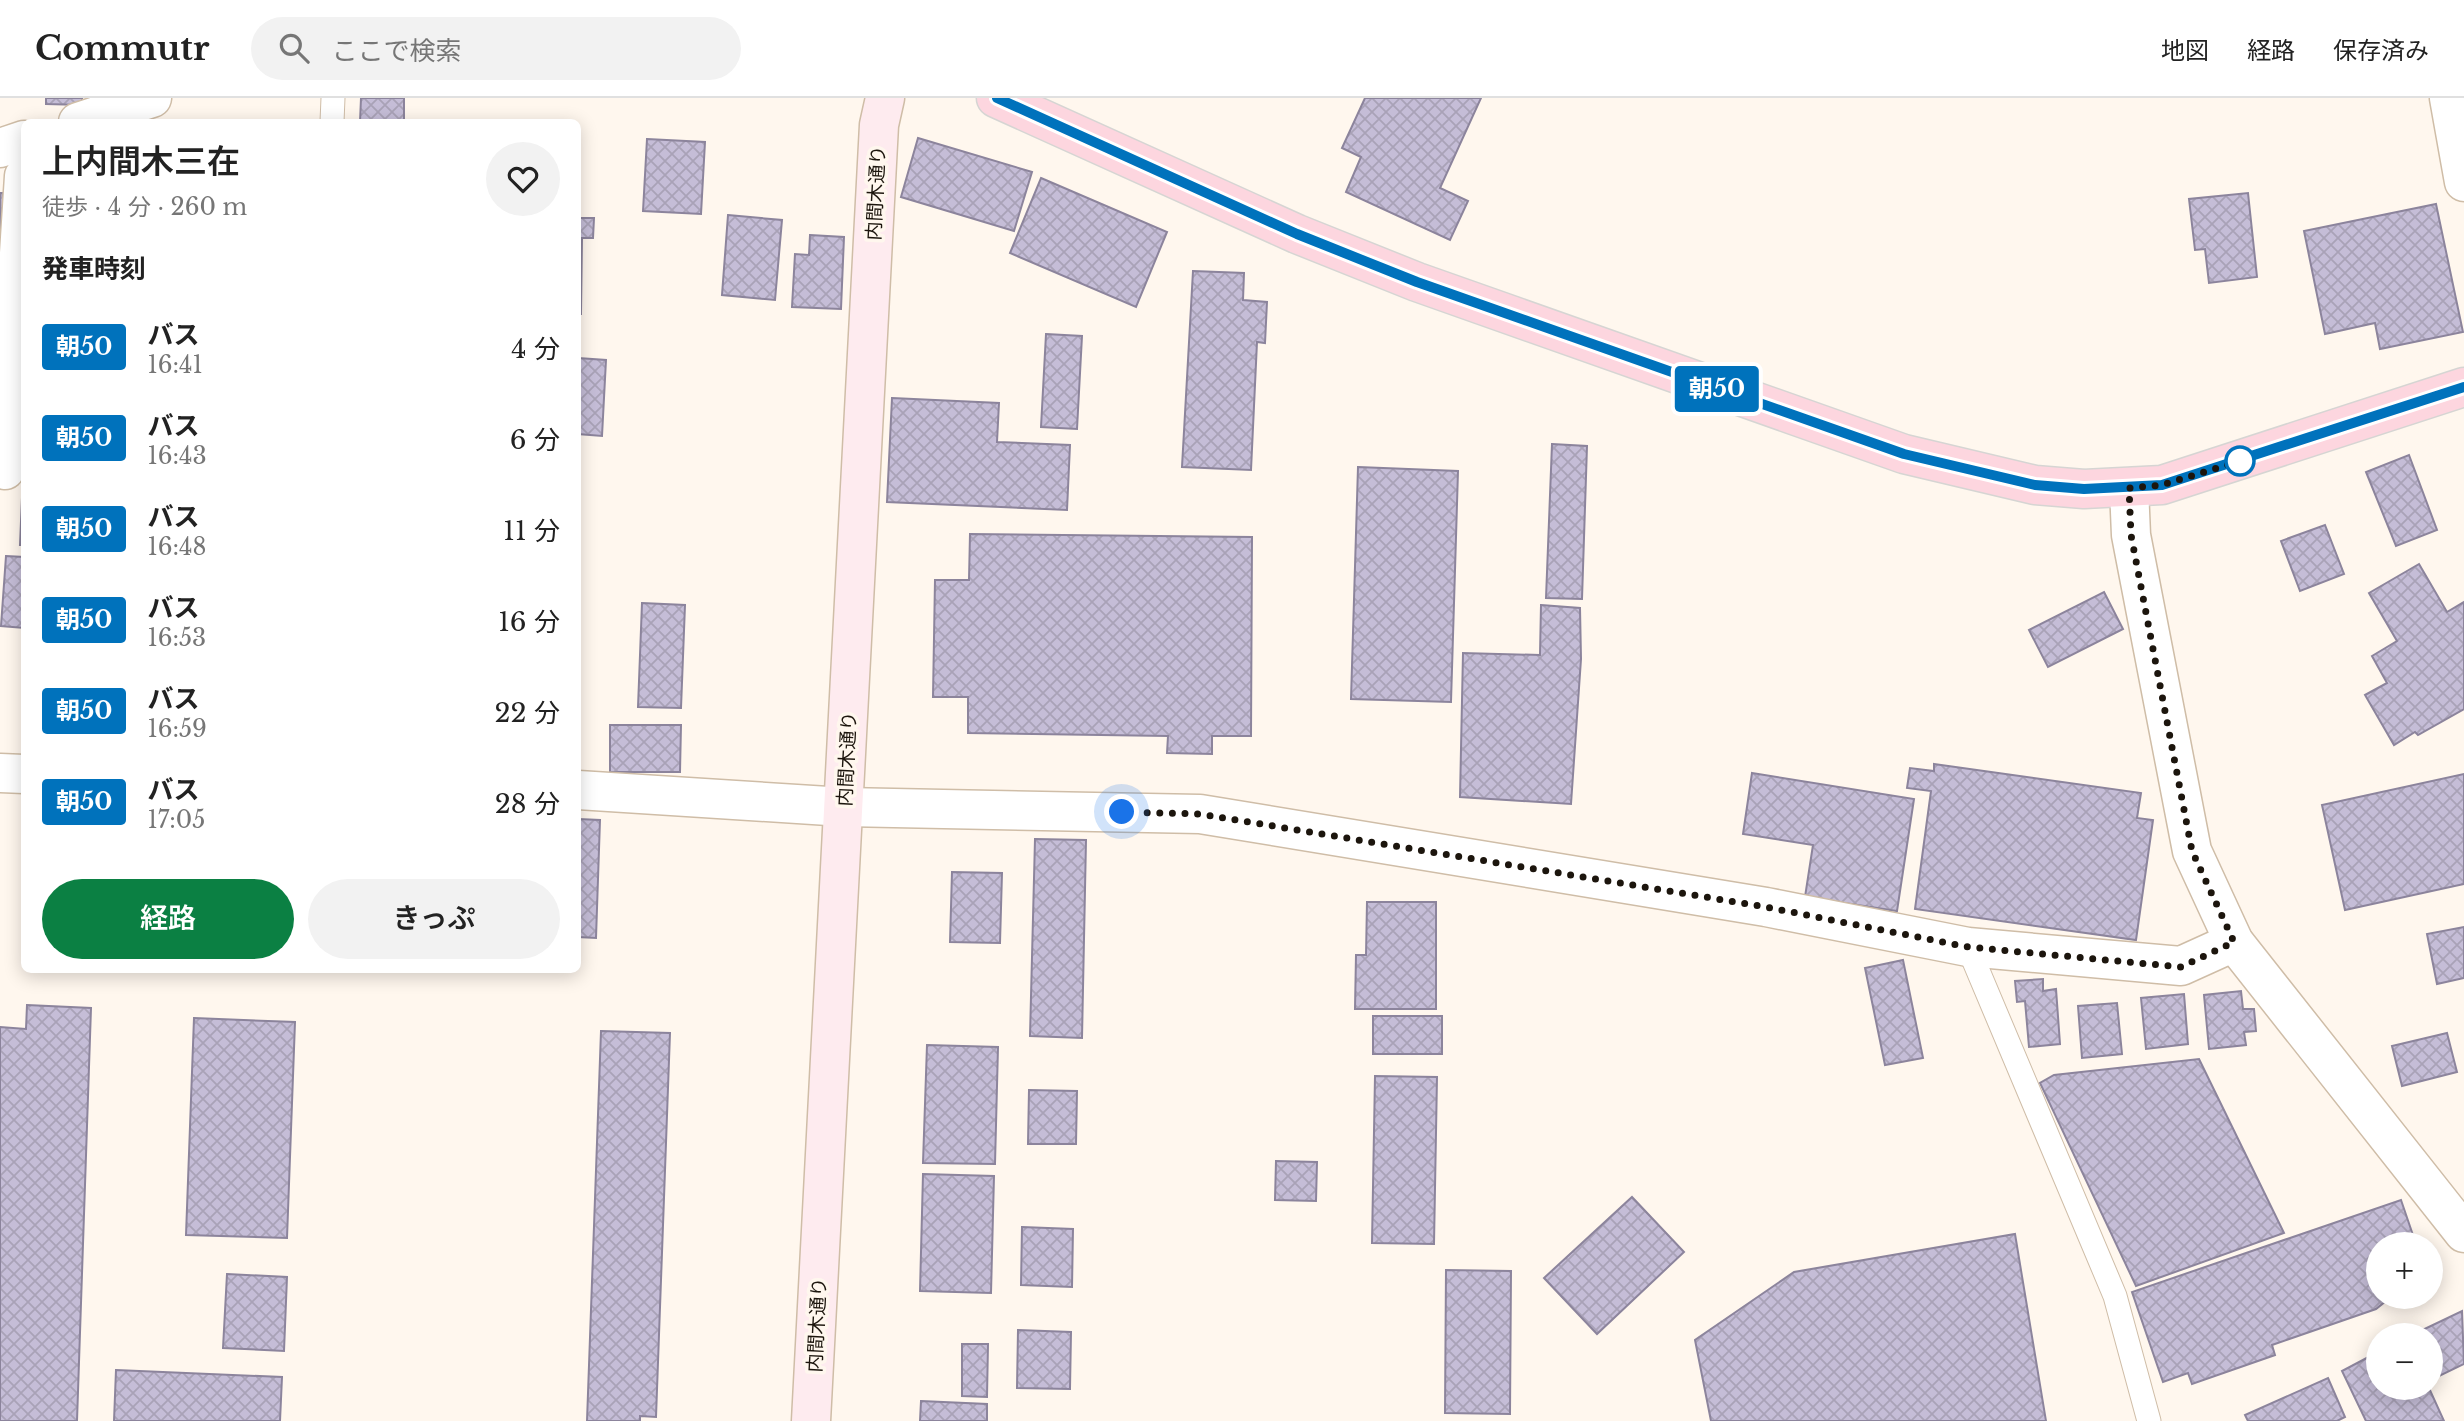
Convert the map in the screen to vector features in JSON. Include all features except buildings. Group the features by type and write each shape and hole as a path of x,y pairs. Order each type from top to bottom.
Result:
{"main road":[{"path":"996,98 1297,234 1417,282 1904,454 2035,485 2084,489 2162,485 2464,387"}],"street":[{"path":"87,119 152,98"},
{"name":"内間木通り","path":"811,1421 879,125 886,98"},
{"path":"2449,98 2464,182"},
{"path":"0,148 21,141"},
{"path":"5,470 21,222"},
{"path":"2129,488 2131,535 2192,851 2234,942 2464,1233"},
{"path":"0,774 21,774"},
{"path":"581,790 803,802 844,807 1200,814 1766,907 1968,947 2181,967 2234,942"}],"lane":[{"path":"332,98 332,119"},
{"path":"1968,947 2115,1296 2149,1421"}],"bus line":[{"name":"朝50","path":"997,98 1297,234 1417,282 1904,454 1970,472 2035,485 2084,489 2162,485 2464,387"}],"route":[{"path":"1122,812 1200,814 1766,907 1968,947 2181,967 2234,942 2192,851 2131,535 2129,488 2162,485 2240,461"}]}
